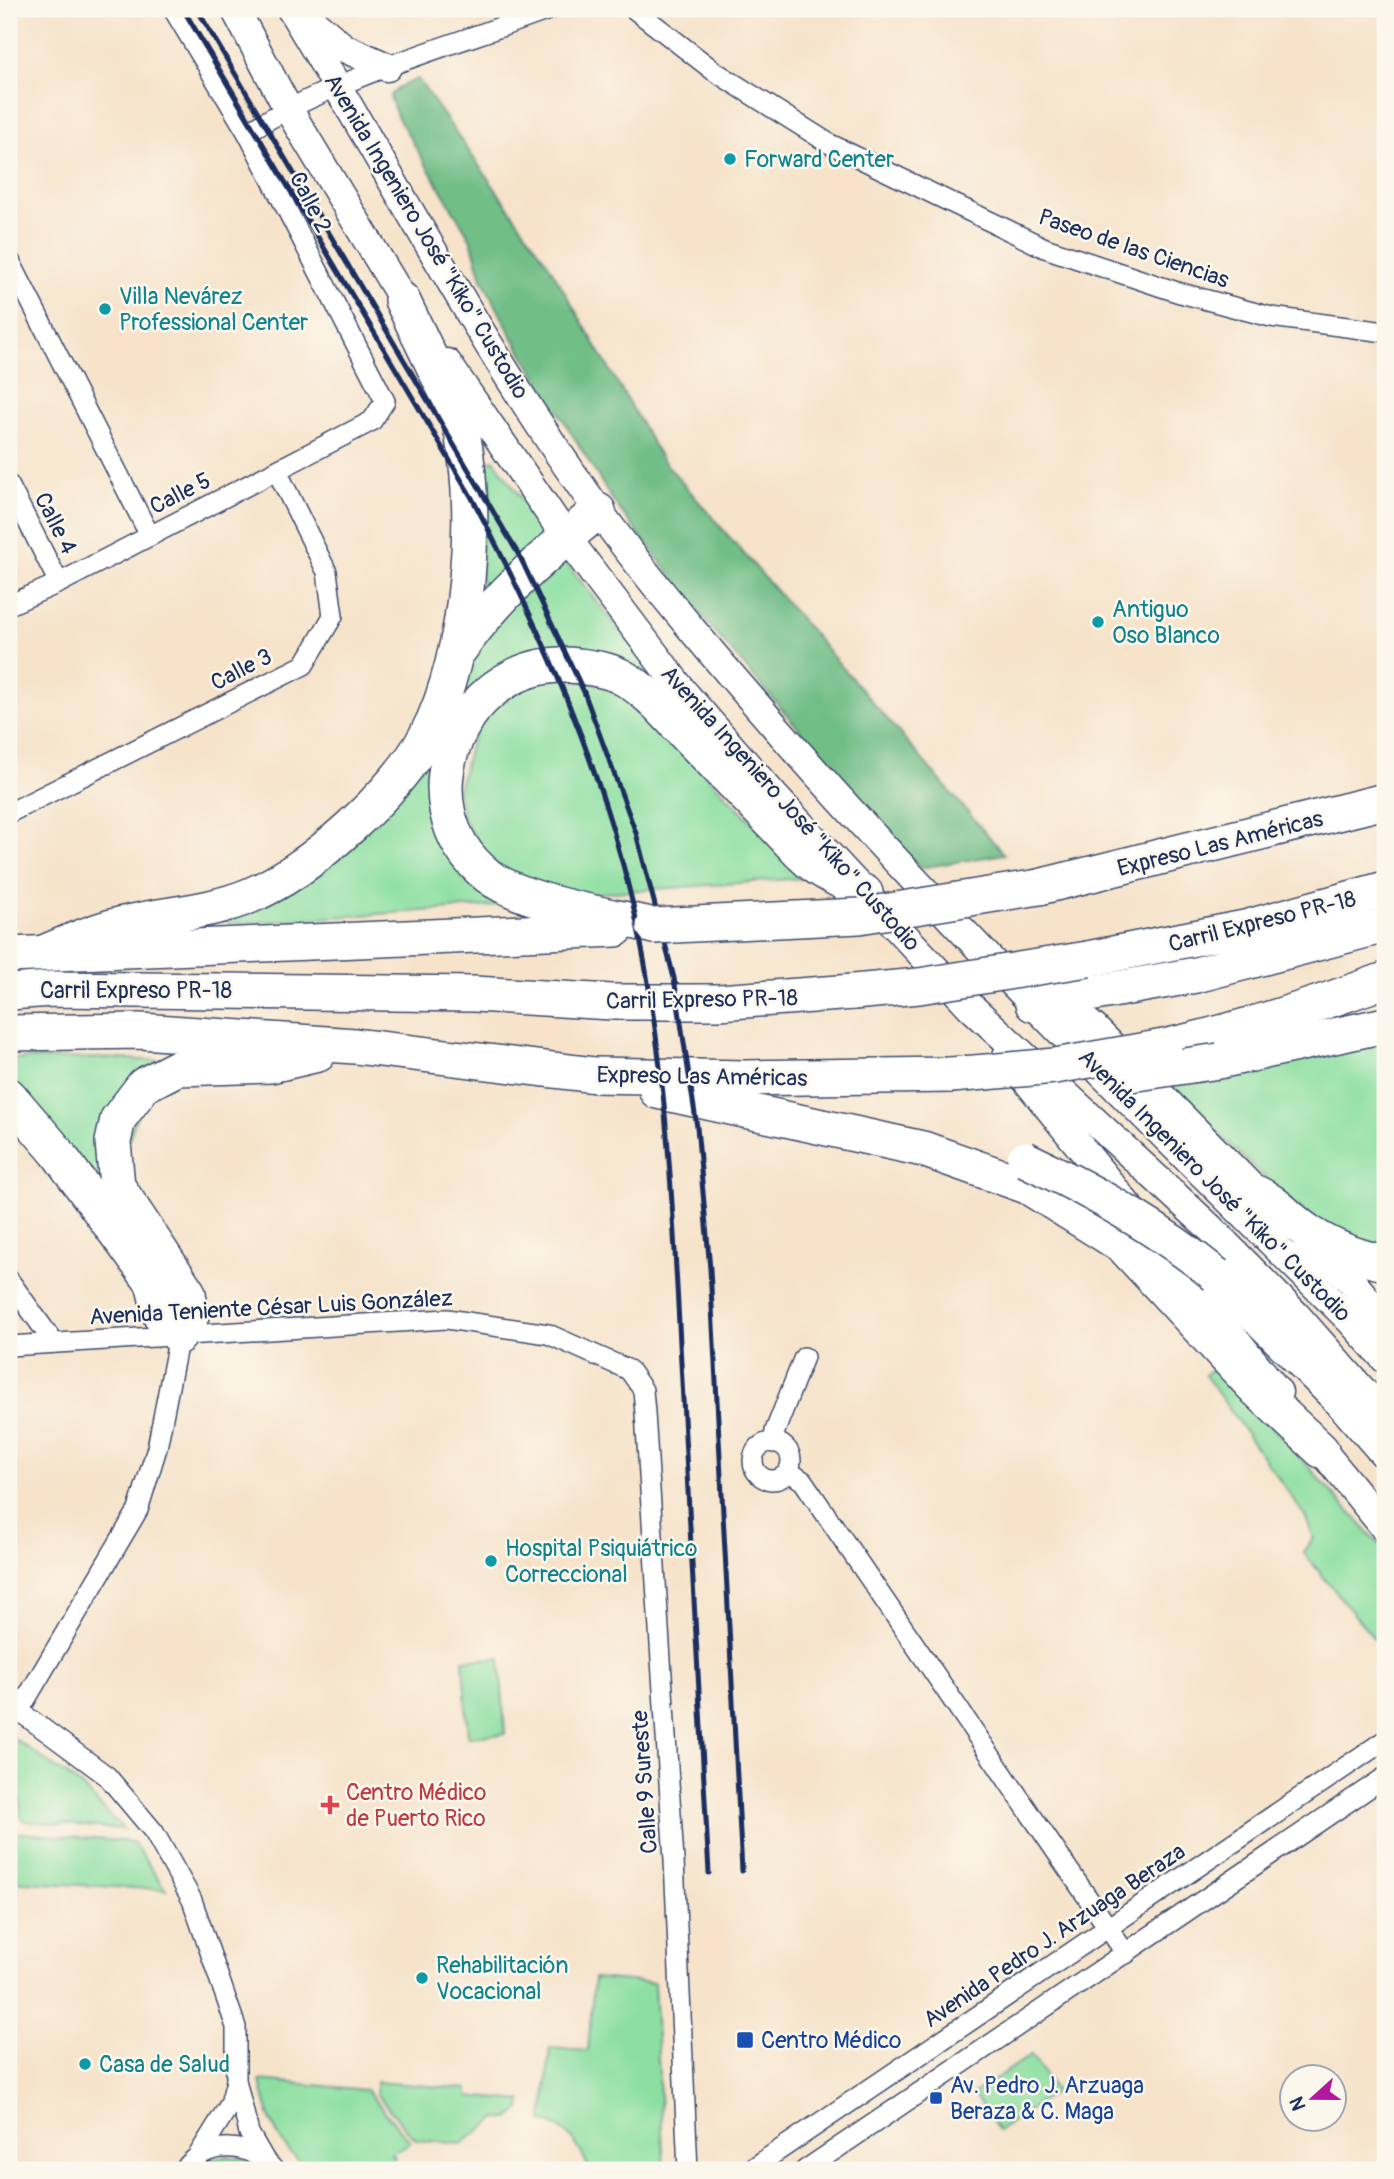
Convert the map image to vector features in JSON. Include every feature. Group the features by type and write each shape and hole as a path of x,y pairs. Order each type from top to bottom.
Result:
{"highway":[{"path":"402,300 458,417 466,456 470,534 456,656"},
{"path":"46,952 106,928 190,912 249,896 319,853 374,803 427,735 456,656 482,616 508,587 598,511"},
{"path":"654,926 513,890 490,878 472,862 458,842 446,792 448,765 456,735 486,693 507,678 525,670 569,665 620,676 662,710 812,864 865,893"},
{"name":"Expreso Las Américas","path":"9,955 451,937 859,916 1039,887 1385,801"},
{"name":"Carril Expreso PR-18","path":"9,992 52,989 433,993 612,1002 719,1002 853,992 919,986 1088,959 1245,928 1385,888"},
{"path":"1046,1002 1196,975 1385,925"},
{"name":"Expreso Las Américas","path":"9,1033 141,1031 355,1046 595,1075 746,1078 951,1075 1069,1064 1233,1032 1305,1011 1385,980"},
{"path":"1069,1064 1131,1074 1219,1061 1385,1025"},
{"path":"9,1096 57,1152 153,1283 161,1316 179,1336 191,1316 187,1293 117,1186 113,1142 118,1119 127,1104 144,1085 177,1068 271,1065 355,1046"},
{"path":"595,1075 710,1104 923,1149 1027,1186 1123,1246 1257,1390 1321,1450"},
{"path":"710,1104 897,1126 1025,1159 1100,1195 1189,1253 1216,1275 1342,1401 1385,1450"},
{"path":"1256,1193 1274,1202 1302,1228 1325,1243 1359,1257 1385,1263"}],"main road":[{"name":"Avenida Ingeniero José \"Kiko\" Custodio","path":"235,9 288,107 402,300 566,537 684,693 800,825 970,1006 1210,1228 1296,1315 1385,1416"},
{"name":"Avenida Ingeniero José \"Kiko\" Custodio","path":"291,9 339,86 477,328 598,511 734,680 952,921 1046,1002 1385,1359"},
{"path":"298,9 344,48 387,67"},
{"path":"1046,1002 1094,1027 1256,1193 1352,1282 1385,1321"},
{"path":"970,1006 1024,1080 1192,1282 1321,1450 1385,1528"}],"street":[{"name":"Calle 2","path":"173,9 247,132 385,401 372,421"},
{"path":"247,132 288,107 339,86 551,9"},
{"name":"Paseo de las Ciencias","path":"634,9 714,71 830,144 1045,248 1177,292 1271,317 1385,332"},
{"path":"9,259 150,536"},
{"name":"Calle 5","path":"9,605 59,583 372,421"},
{"name":"Calle 3","path":"9,813 304,665 333,616 327,572 277,471"},
{"name":"Calle 4","path":"9,485 59,583"},
{"path":"9,1280 54,1343"},
{"name":"Avenida Teniente César Luis González","path":"9,1346 179,1336 204,1331 447,1319 548,1334 629,1370 643,1390"},
{"path":"179,1336 157,1448 138,1510 14,1709 107,1776 154,1832 192,1900 236,2026 236,2080 249,2133 269,2165"},
{"path":"774,1443 775,1431 804,1357"},
{"name":"Calle 9 Sureste","path":"643,1390 674,1860 688,2170"},
{"path":"774,1443 785,1447 790,1453 788,1471 773,1480 760,1475 754,1462 759,1448 774,1443"},
{"path":"788,1471 803,1481 1126,1954"},
{"name":"Avenida Pedro J. Arzuaga Beraza","path":"750,2170 1385,1740"},
{"path":"806,2170 1385,1777"},
{"path":"190,2164 230,2104 236,2080"},
{"path":"190,2164 218,2148 230,2147 253,2153 269,2165"}],"green space":[{"path":"418,79 549,265 661,458 1004,854 920,868 713,630 613,501 513,338 482,279 471,240 397,116 390,97 397,88"},
{"path":"494,460 549,537 481,601 481,468 484,463"},
{"path":"564,560 657,678 651,684 558,652 434,770 499,902 494,906 230,924 226,915 359,837 483,626"},
{"path":"541,676 620,687 807,878 585,894 558,893 489,862 463,818 457,792 478,719"},
{"path":"1385,1035 1385,1250 1343,1238 1295,1205 1168,1087 1334,1041"},
{"path":"100,1058 168,1061 152,1068 110,1200 9,1081 9,1059"},
{"path":"1216,1365 1385,1551 1385,1652 1303,1552 1314,1538 1305,1516 1205,1375"},
{"path":"500,1658 505,1734 468,1737 463,1660"},
{"path":"9,1735 80,1785 123,1829 25,1821 21,1817 20,1799 9,1798"},
{"path":"9,1832 133,1842 166,1890 9,1881"},
{"path":"594,1978 654,1983 664,2170 590,2170 572,2139 561,2129 543,2121 550,2048 588,2051"},
{"path":"1031,2055 1056,2091 999,2131 974,2094"},
{"path":"260,2080 366,2090 411,2142 391,2154 395,2157 385,2170 339,2172 315,2169 303,2163 283,2144 266,2106"},
{"path":"376,2082 468,2089 468,2096 522,2101 520,2110 509,2119 497,2118 461,2144 416,2140 376,2094"},
{"path":"226,2156 241,2158 260,2170 194,2170 212,2159"}],"railway":[{"path":"183,9 472,498 521,596 566,696 619,852 633,905 654,1019 667,1133 709,1873"},
{"path":"197,9 520,557 584,692 636,833 674,978 697,1127 710,1269 742,1871"}],"place":[{"name":"Forward Center","path":"730,159"},
{"name":"Villa Nevárez Professional Center","path":"105,309"},
{"name":"Antiguo Oso Blanco","path":"1098,622"},
{"name":"Hospital Psiquiátrico Correccional","path":"491,1561"},
{"name":"Centro Médico de Puerto Rico","path":"330,1805"},
{"name":"Rehabilitación Vocacional","path":"422,1978"},
{"name":"Centro Médico","path":"745,2040"},
{"name":"Casa de Salud","path":"85,2064"},
{"name":"Av. Pedro J. Arzuaga Beraza & C. Maga","path":"936,2098"}]}
